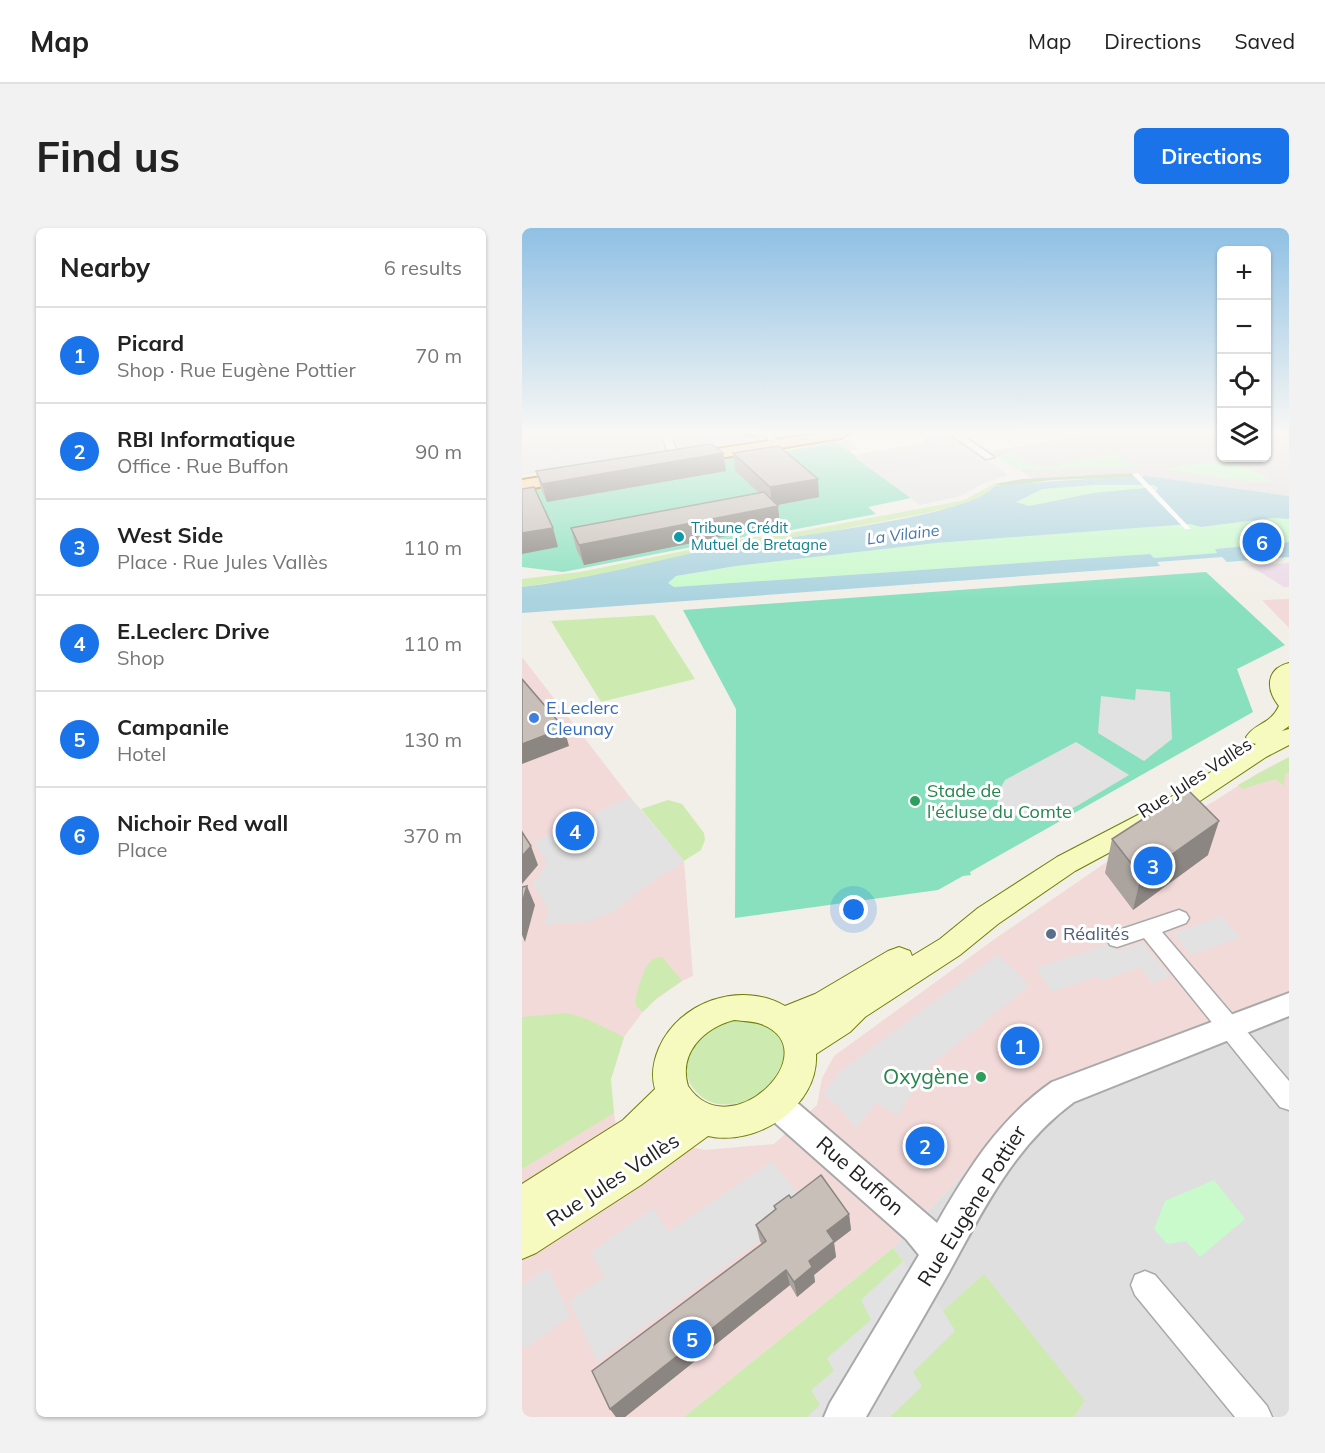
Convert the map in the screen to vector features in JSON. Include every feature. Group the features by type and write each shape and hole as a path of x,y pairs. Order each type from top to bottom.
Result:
{"main road":[{"path":"1289,669 1280,678 1278,684 1289,706"},
{"name":"Rue Jules Vallès","path":"793,1033 839,1022 854,1008 950,947 988,916 1096,846 1157,800 1278,724 1285,718 1289,706"},
{"name":"Rue Jules Vallès","path":"1096,846 1170,809 1258,752 1289,736"},
{"path":"734,1007 753,1007 770,1011 793,1033 801,1058 796,1080 791,1089 776,1104 763,1113 741,1120 718,1122 704,1119 685,1109 673,1094 669,1080 671,1054 683,1035 704,1018 734,1007"},
{"name":"Rue Jules Vallès","path":"522,1206 636,1131 673,1094"},
{"name":"Rue Jules Vallès","path":"522,1239 618,1178 704,1119"}],"street":[{"path":"1117,939 1179,918"},
{"path":"1148,929 1289,1099"},
{"name":"Rue Eugène Pottier","path":"844,1417 1000,1154 1028,1119 1046,1102 1063,1092 1289,1004"},
{"name":"Rue Buffon","path":"776,1104 918,1227 940,1253"},
{"path":"1145,1285 1256,1417"}],"shaded area":[{"path":"899,489 972,489 961,496 920,505"},
{"path":"1243,489 1289,489 1289,496"},
{"path":"1289,563 1289,587 1284,587 1249,565"},
{"path":"1289,599 1289,628 1262,600"},
{"path":"522,657 630,797 684,861 693,976 682,981 647,1006 624,1037 611,1079 617,1132 705,1150 774,1144 817,1105 822,1078 834,1056 996,938 1143,837 1213,802 1258,773 1289,757 1289,997 1044,1088 893,1248 684,1417 522,1417"},
{"path":"1136,689 1170,692 1172,739 1144,761 1098,733 1101,696 1135,700"},
{"path":"1076,742 1129,775 1077,806 1047,819 1028,819 1009,814 1000,807 996,796 1005,780"},
{"path":"630,797 684,861 640,890 617,910 590,921 545,925 548,909 533,884 548,863 534,842"},
{"path":"1221,916 1240,938 1191,955 1173,934"},
{"path":"1111,943 1117,951 1142,943 1170,976 1152,983 1140,967 1101,981 1098,976 1052,992 1036,968"},
{"path":"997,955 1029,986 926,1069 898,1116 876,1103 856,1128 836,1104 823,1095 838,1073"},
{"path":"1289,997 1289,1417 1074,1417 1085,1401 943,1311 893,1248 1044,1088"},
{"path":"772,1161 807,1205 597,1362 569,1301 604,1277 591,1252 653,1208 668,1232"},
{"path":"903,1261 943,1311 955,1331 913,1372 922,1386 890,1417 807,1417 820,1405 811,1390 834,1371 827,1358 871,1320 861,1300"},
{"path":"548,1268 570,1316 525,1349 522,1343 522,1285"}],"green space":[{"path":"535,489 899,489 911,498 868,507 876,514 786,531 784,529 563,572 522,567 522,493"},
{"path":"984,489 991,489 987,495 958,506 916,515 823,533 738,544 583,578 522,587 522,579 580,572 748,538 780,535 964,500"},
{"path":"1043,489 1157,489 1093,493 1029,506 1016,502"},
{"path":"1272,518 1289,519 1289,542 1215,549 1218,553 1154,558 1150,554 674,587 667,583 676,576 736,566 936,543 1190,524 1201,527"},
{"name":"Stade de l'écluse du Comte","path":"1206,572 1285,645 1237,669 1253,712 970,872 971,875 963,876 938,890 735,918 736,709 683,610"},
{"path":"654,615 695,679 601,702 551,621"},
{"path":"1289,757 1289,772 1285,774 1284,786 1276,779 1242,789 1238,785"},
{"path":"668,800 682,804 704,833 705,840 701,850 684,861 641,809"},
{"path":"662,957 682,981 658,997 643,1012 636,1006 640,981 650,962"},
{"path":"567,1013 587,1019 624,1037 611,1079 614,1113 522,1169 522,1017"},
{"path":"749,1018 769,1026 778,1033 786,1050 784,1066 775,1082 761,1094 743,1102 725,1105 707,1100 693,1088 688,1077 687,1066 694,1046 710,1029 721,1023"},
{"path":"1214,1180 1245,1219 1200,1257 1186,1241 1167,1244 1154,1229 1165,1201"},
{"path":"893,1248 943,1311 984,1274 1085,1401 1074,1417 684,1417"}],"water":[{"name":"La Vilaine","path":"989,489 1042,489 1016,502 1029,506 1093,493 1130,489 1243,489 1289,496 1289,519 1272,518 1201,527 1190,524 936,543 736,566 676,576 668,583 674,587 1150,554 1154,558 1217,553 1215,549 1289,542 1289,557 1227,562 1222,557 1157,562 1160,566 522,613 522,587 594,575 714,549 865,526 950,508 979,497"}],"pier":[{"path":"1147,489 1154,489 1191,529 1185,529"}],"building":[{"path":"522,489 535,489 553,528 522,533"},
{"path":"764,492 778,506 579,545 571,528"},
{"path":"522,679 564,728 522,744"},
{"path":"1188,790 1219,821 1141,876 1112,839"},
{"path":"522,832 531,846 522,856"},
{"path":"527,886 522,903 522,887"},
{"path":"821,1175 849,1214 827,1231 834,1241 809,1261 812,1267 794,1282 786,1270 610,1409 592,1371 766,1241 756,1225 776,1209 774,1206 789,1195 791,1198"}],"waterway":[{"path":"1258,521 1265,528"}],"place":[{"name":"Tribune Crédit Mutuel de Bretagne","path":"679,537"},
{"name":"Nichoir Red wall","path":"1262,542"},
{"name":"E.Leclerc Cleunay","path":"534,718"},
{"name":"Stade de l'écluse du Comte","path":"915,801"},
{"name":"E.Leclerc Drive","path":"575,831"},
{"name":"West Side","path":"1153,866"},
{"name":"Réalités","path":"1051,934"},
{"name":"Picard","path":"1020,1046"},
{"name":"Oxygène","path":"981,1077"},
{"name":"RBI Informatique","path":"925,1146"},
{"name":"Campanile","path":"692,1339"}]}
